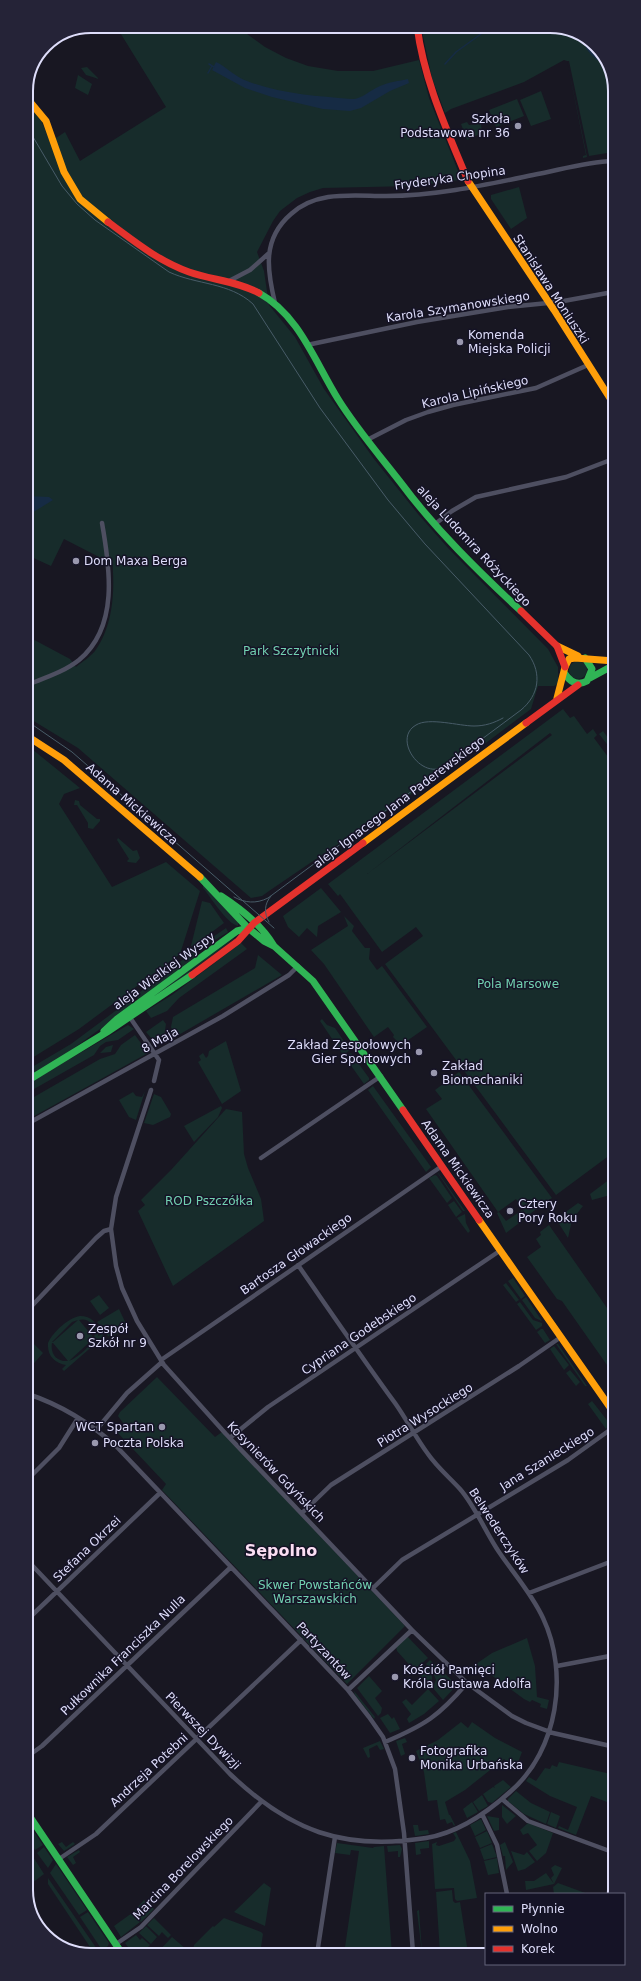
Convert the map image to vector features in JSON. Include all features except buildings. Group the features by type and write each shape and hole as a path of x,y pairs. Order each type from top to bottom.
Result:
{"street":[{"name":"Stanisława Moniuszki","path":"418,33 424,67 429,84 470,187 608,395"},
{"name":"aleja Ludomira Różyckiego","path":"33,105 46,121 69,183 87,206 158,259 169,265 189,272 229,281 254,290 275,303 294,324 333,392 367,440 435,524 500,592 556,646 585,658"},
{"name":"Fryderyka Chopina","path":"275,303 268,273 268,254 276,232 284,220 299,207 321,198 333,196 400,196 470,187 534,175 580,164 608,161"},
{"name":"Fryderyka Chopina","path":"229,281 250,270 268,254"},
{"name":"Karola Szymanowskiego","path":"307,345 417,322 608,293"},
{"name":"Karola Lipińskiego","path":"367,440 406,420 428,412 453,405 536,388 588,365"},
{"path":"435,524 452,511 476,497 566,477 608,461"},
{"path":"33,682 78,661 95,644 100,634 108,595 110,576 102,523"},
{"name":"aleja Ludomira Różyckiego","path":"556,646 565,670"},
{"path":"557,698 565,670 570,659 585,658 608,660"},
{"path":"585,658 592,669 590,678"},
{"path":"565,670 571,682 578,684 584,683 608,668"},
{"name":"aleja Ignacego Jana Paderewskiego","path":"252,926 557,698 578,684"},
{"name":"Adama Mickiewicza","path":"33,740 72,767 219,895 228,900 252,926 271,939 274,946 313,981 608,1404"},
{"name":"aleja Wielkiej Wyspy","path":"33,1076 130,1019 237,942 252,926"},
{"name":"aleja Wielkiej Wyspy","path":"97,1038 117,1019 237,931 252,926"},
{"name":"8 Maja","path":"33,1121 254,998 289,975 298,966"},
{"path":"130,1019 160,1063 154,1081"},
{"path":"261,1158 380,1076"},
{"name":"Kosynierów Gdyńskich","path":"151,1090 116,1197 111,1229 116,1266 122,1288 137,1321 161,1361 176,1380 372,1588 412,1630 467,1683 512,1716 548,1732 608,1745"},
{"name":"Bartosza Głowackiego","path":"96,1429 126,1394 161,1361 442,1166"},
{"path":"33,1305 96,1238 104,1231 111,1229"},
{"name":"Cypriana Godebskiego","path":"230,1437 267,1408 501,1250"},
{"name":"Belwederczyków","path":"298,1265 430,1458 462,1492 500,1554 528,1594 547,1627 557,1666 557,1695 554,1714 534,1765 519,1784 502,1799"},
{"name":"Piotra Wysockiego","path":"302,1513 332,1485 561,1337"},
{"name":"Partyzantów","path":"33,1396 58,1405 96,1429 116,1446 348,1690 369,1717 385,1742 397,1776 405,1841 413,1948"},
{"path":"33,1474 59,1448 78,1418"},
{"name":"Jana Szanieckiego","path":"372,1588 402,1560 568,1460 608,1431"},
{"name":"Stefana Okrzei","path":"33,1614 160,1493"},
{"path":"528,1594 608,1563"},
{"name":"Pierwszej Dywizji","path":"33,1566 56,1592 230,1774 261,1802 297,1823 335,1837 368,1843 405,1841 431,1837 450,1830 482,1814 502,1799"},
{"name":"Pułkownika Franciszka Nulla","path":"33,1752 42,1746 231,1567"},
{"path":"348,1690 412,1630"},
{"name":"Andrzeja Potebni","path":"59,1859 96,1834 301,1640"},
{"path":"557,1666 608,1655"},
{"path":"385,1742 419,1727 431,1719 449,1705 467,1683"},
{"path":"502,1799 528,1821 608,1850"},
{"name":"Marcina Borelowskiego","path":"116,1944 141,1927 261,1802"},
{"path":"482,1814 497,1845 507,1893"},
{"path":"33,1821 118,1948"},
{"path":"318,1948 335,1837"}],"green space":[{"name":"Park Szczytnicki","path":"120,33 246,33 265,47 286,58 308,66 338,71 373,71 419,60 429,98 460,176 459,180 412,186 323,188 297,198 280,211 273,221 257,252 264,271 269,305 295,337 324,389 374,459 418,514 448,548 548,649 558,667 558,684 554,686 538,686 531,709 482,746 262,896 251,898 78,748 33,721 33,639 70,659 76,667 95,651 106,630 112,606 113,582 112,558 103,559 64,539 51,566 33,558 33,110 41,120 50,142 65,132 80,161 166,107"},
{"path":"423,33 554,33 573,37 586,45 602,65 608,83 608,153 589,156 569,61 564,60 524,82 451,109 445,113 432,78"},
{"path":"567,61 587,157 583,158 583,156 586,155"},
{"path":"87,67 99,79 86,75 81,68"},
{"path":"78,75 92,84 88,95 75,88"},
{"path":"541,91 551,119 531,126 520,100"},
{"path":"517,99 524,116 496,127 489,110"},
{"path":"467,122 469,125 481,124 482,133 467,140 461,124"},
{"path":"519,187 527,218 511,229 491,199 491,195"},
{"path":"574,661 582,661 587,666 585,677 582,679 574,679 569,674 569,666"},
{"name":"Pola Marsowe","path":"563,709 570,718 574,716 587,734 593,729 597,735 594,738 608,757 608,1156 556,1195 385,964 423,936 416,927 382,952 340,894 338,896 328,884","holes":["550,733 552,735 367,874"]},
{"path":"603,731 608,738 608,745 599,734"},
{"path":"33,750 80,788 64,794 59,804 112,887 166,862 200,891 180,954 79,1029 33,1057"},
{"path":"75,800 79,801 80,805 97,819 100,819 93,829 88,828 88,823 77,805 74,805"},
{"path":"118,838 133,851 137,850 140,858 136,863 127,861 129,859 117,840"},
{"path":"203,884 238,921 238,926 224,915 203,888"},
{"path":"321,888 341,912 318,926 317,937 307,928 299,937 288,927 283,916"},
{"path":"202,901 210,903 224,923 191,946"},
{"path":"344,916 354,926 352,931 365,948 370,948 369,959 377,970 382,966 427,1027 401,1045 393,1037 394,1035 388,1027 374,1037 324,964 311,950 348,926"},
{"path":"226,928 228,932 215,940 213,937"},
{"path":"234,938 235,939 143,1007 141,1004"},
{"path":"241,943 247,949 179,998 167,1011 151,1018 146,1011 172,995"},
{"path":"193,952 196,955 188,963 138,1001 136,995"},
{"path":"258,955 282,975 175,1037 171,1027 173,1017 255,968"},
{"path":"130,1000 133,1005 63,1056 33,1074 33,1066 71,1044"},
{"path":"322,1019 327,1025 335,1028 350,1050 343,1055 320,1021"},
{"path":"163,1020 166,1024 163,1043 157,1045 146,1032"},
{"path":"128,1025 134,1029 118,1040 106,1042 100,1046 94,1055 33,1090 33,1080"},
{"path":"135,1035 148,1053 33,1117 33,1098 100,1059 115,1054 121,1045"},
{"path":"226,1041 241,1091 222,1104 198,1062 201,1060 199,1056 203,1053 206,1058 209,1051"},
{"path":"113,1045 111,1052 100,1053 106,1047"},
{"path":"351,1053 369,1078 369,1080 364,1084 345,1057"},
{"path":"459,1072 552,1198 527,1216 516,1199 498,1212 426,1109 442,1099 435,1090"},
{"path":"373,1086 431,1167 426,1172 368,1090"},
{"path":"145,1091 136,1120 129,1117 119,1100 133,1092 136,1096 142,1097"},
{"path":"154,1094 161,1097 171,1114 170,1117 153,1125 144,1123"},
{"path":"221,1106 222,1108 218,1117 194,1142 184,1126"},
{"name":"ROD Pszczółka","path":"226,1109 242,1112 244,1154 248,1168 261,1199 264,1221 173,1286 138,1211 145,1205 141,1200 171,1170"},
{"path":"437,1172 439,1174 465,1211 463,1211"},
{"path":"435,1175 452,1198 447,1203 429,1178"},
{"path":"608,1180 608,1196 592,1200 590,1194"},
{"path":"454,1201 462,1212 456,1217 448,1205"},
{"path":"578,1203 583,1206 572,1220 568,1238 556,1219"},
{"path":"522,1210 527,1217 506,1233 497,1213 499,1212 506,1221"},
{"path":"465,1214 466,1223 470,1231 468,1233 457,1218"},
{"path":"549,1225 608,1309 608,1366 562,1301 557,1299 527,1257 541,1247 536,1239 541,1235 540,1232"},
{"path":"513,1278 525,1296 521,1299 508,1281"},
{"path":"506,1283 519,1300 516,1302 503,1285"},
{"path":"99,1295 109,1308 100,1315 90,1301"},
{"path":"526,1297 542,1321 535,1318 522,1300"},
{"path":"520,1302 533,1320 542,1323 542,1326 536,1330 517,1304"},
{"path":"119,1309 128,1328 111,1337 108,1336 97,1322"},
{"path":"75,1317 88,1317 96,1324 98,1336 102,1334 104,1336 64,1371 62,1369 66,1365 58,1363 52,1358 49,1352 48,1343 53,1334 61,1326","holes":["83,1319 89,1321 94,1330 94,1338 79,1320","78,1320 52,1342 72,1322","94,1338 90,1345 69,1361","53,1343 68,1361 58,1359 53,1354"]},
{"path":"543,1329 550,1340 545,1343 537,1332"},
{"path":"33,1343 43,1353 33,1364"},
{"path":"556,1344 558,1344 587,1386 585,1386"},
{"path":"554,1346 569,1365 564,1370 550,1349"},
{"path":"570,1370 580,1382 576,1386 566,1373"},
{"name":"Skwer Powstańców Warszawskich","path":"157,1377 215,1437 222,1432 405,1626 347,1684 162,1490 166,1484 116,1431 123,1423 118,1416 120,1412"},
{"path":"592,1401 608,1421 608,1426 606,1429 588,1404"},
{"path":"407,1636 428,1658 414,1670 397,1651 396,1646"},
{"path":"527,1638 535,1666 537,1697 549,1700 547,1709 540,1707 541,1704 532,1700 530,1702 524,1699 476,1664 492,1653"},
{"path":"430,1660 457,1685 443,1700 433,1688 436,1680 432,1670 426,1664"},
{"path":"424,1666 432,1675 432,1680 428,1685 417,1672"},
{"path":"369,1676 382,1691 375,1698 382,1708 381,1713 378,1716 357,1688"},
{"path":"428,1689 439,1701 424,1714 409,1723 407,1719 411,1714 402,1702 406,1699 412,1705"},
{"path":"354,1691 375,1717 374,1719 355,1695"},
{"path":"388,1714 392,1719 394,1717 400,1729 390,1733 380,1718"},
{"path":"461,1722 468,1728 472,1722 495,1738 522,1752 519,1760 513,1767 504,1759 465,1790 445,1802 449,1815 455,1825 454,1826 452,1822 447,1824 445,1819 440,1820 437,1800 428,1801 424,1772 416,1751 438,1740"},
{"path":"405,1738 407,1742 402,1744 405,1754 401,1756 396,1741"},
{"path":"380,1741 384,1749 380,1750 377,1745 369,1749 370,1757 368,1758 363,1748"},
{"path":"559,1762 608,1773 608,1802 591,1796 576,1835 558,1828 559,1826 568,1830 577,1807 550,1796 526,1781 529,1777 536,1781 545,1768 550,1769 552,1765 557,1767"},
{"path":"503,1780 511,1787 492,1803 488,1802 483,1794 493,1787 495,1788 494,1786"},
{"path":"516,1791 531,1803 550,1812 546,1824 524,1814 508,1801 508,1799"},
{"path":"482,1795 488,1806 479,1811 473,1802"},
{"path":"472,1802 478,1812 467,1818 463,1809"},
{"path":"502,1805 516,1816 507,1824 502,1817"},
{"path":"551,1812 560,1816 556,1828 547,1824"},
{"path":"487,1816 499,1818 499,1830 494,1831"},
{"path":"481,1819 486,1830 475,1836 470,1825"},
{"path":"528,1823 553,1833 546,1853 537,1861 529,1851 537,1845 528,1833 523,1835 520,1830"},
{"path":"413,1825 418,1825 419,1831 428,1830 429,1834 415,1836"},
{"path":"33,1830 43,1845 35,1850 33,1847"},
{"path":"487,1831 492,1843 480,1848 475,1837"},
{"path":"456,1832 470,1861 477,1898 457,1901 455,1899 454,1888 435,1889 432,1844 437,1842 436,1845 439,1846 454,1841 456,1838 453,1833"},
{"path":"429,1841 429,1848 420,1849 421,1854 416,1855 415,1843"},
{"path":"62,1842 66,1847 73,1842 75,1844 64,1851 58,1844"},
{"path":"505,1842 513,1862 506,1870 505,1856 503,1856 500,1845"},
{"path":"337,1843 373,1848 384,1846 392,1948 345,1948 359,1851 351,1850 350,1855 335,1853"},
{"path":"492,1844 497,1857 484,1860 480,1849"},
{"path":"400,1845 402,1849 400,1857 398,1857 398,1851 388,1852 387,1846"},
{"path":"44,1847 53,1860 48,1868 37,1853"},
{"path":"79,1850 80,1852 73,1857 76,1863 73,1865 67,1857"},
{"path":"511,1851 524,1855 527,1852 535,1862 525,1869 518,1871"},
{"path":"33,1857 44,1874 33,1882"},
{"path":"497,1858 499,1873 488,1875 484,1861"},
{"path":"56,1864 87,1910 79,1915 50,1873"},
{"path":"555,1865 562,1868 554,1884 551,1878 554,1875 551,1868"},
{"path":"546,1873 554,1884 526,1890 525,1881 534,1881"},
{"path":"48,1878 96,1948 91,1948 48,1884"},
{"path":"264,1883 271,1888 265,1926 234,1912"},
{"path":"558,1883 585,1893 554,1893 553,1887"},
{"path":"452,1890 453,1901 455,1903 460,1902 467,1948 440,1948 436,1892"},
{"path":"144,1900 154,1909 141,1922 132,1913"},
{"path":"419,1910 422,1948 421,1948 417,1911"},
{"path":"88,1912 109,1943 108,1946 101,1948 80,1917"},
{"path":"132,1913 140,1922 121,1937 114,1926"},
{"path":"154,1918 171,1935 168,1938 162,1932 159,1936 147,1925"},
{"path":"224,1918 261,1932 263,1934 261,1948 194,1948 194,1945 213,1926 214,1927"},
{"path":"146,1926 157,1937 151,1944 139,1933"},
{"path":"136,1935 140,1940 142,1938 150,1945 147,1948 129,1948 125,1943"},
{"path":"172,1937 185,1948 162,1948"}],"water":[{"path":"584,44 600,62 596,59"},
{"path":"216,62 235,75 260,85 285,92 311,95 355,99 387,84 408,79 409,83 390,91 361,108 350,111 323,109 272,97 245,88 212,70"},
{"path":"33,496 49,497 53,500 33,512"}],"waterway":[{"path":"445,64 456,52 482,33"},
{"path":"209,64 214,67"},
{"path":"208,73 212,66"}],"tram line":[{"path":"33,137 62,186 77,204 95,220 169,272 234,292 253,304 320,408 388,500 425,544 529,655 536,670 537,684 535,691 532,698 521,710 268,898 251,902 242,901 234,897"},
{"path":"441,768 433,769 425,767 417,762 412,755 408,747 407,738 410,731 416,725 436,722 478,726 489,724 503,718"},
{"path":"33,725 72,752 274,928"},
{"path":"269,922 266,915 266,909 267,902 271,896"}],"traffic: fast":[{"path":"259,293 273,302 296,326 352,421 414,500 458,550 521,611"},
{"path":"565,674 575,683 584,683 587,681 592,669 585,658"},
{"path":"590,678 608,668"},
{"path":"200,877 247,927 264,941 274,946 313,981 403,1110"},
{"path":"221,896 236,906 257,924 274,946"},
{"path":"104,1031 117,1019 237,931 249,928"},
{"path":"33,1077 107,1032 192,975"},
{"path":"33,1821 118,1948"}],"traffic: slow":[{"path":"33,105 46,121 64,172 80,199 108,222"},
{"path":"468,181 554,310 608,395"},
{"path":"557,646 578,656"},
{"path":"557,698 565,667 569,659 575,658 608,661"},
{"path":"363,843 526,723"},
{"path":"33,740 64,760 200,877"},
{"path":"479,1220 608,1404"}],"traffic: jam":[{"path":"418,33 425,66 437,105 468,181"},
{"path":"108,222 147,250 167,262 189,272 233,283 259,293"},
{"path":"521,611 557,646 565,667"},
{"path":"526,723 578,685"},
{"path":"192,975 238,941 254,923 363,843"},
{"path":"403,1110 479,1220"}],"place":[{"name":"Szkoła Podstawowa nr 36","path":"518,126"},
{"name":"Komenda Miejska Policji","path":"460,342"},
{"name":"Dom Maxa Berga","path":"76,561"},
{"name":"Zakład Zespołowych Gier Sportowych","path":"419,1052"},
{"name":"Zakład Biomechaniki","path":"434,1073"},
{"name":"Cztery Pory Roku","path":"510,1211"},
{"name":"Zespół Szkół nr 9","path":"80,1336"},
{"name":"WCT Spartan","path":"162,1427"},
{"name":"Poczta Polska","path":"95,1443"},
{"name":"Kościół Pamięci Króla Gustawa Adolfa","path":"395,1677"},
{"name":"Fotografika Monika Urbańska","path":"412,1758"}],"district":[{"name":"Sępolno","path":"281,1550"}]}
